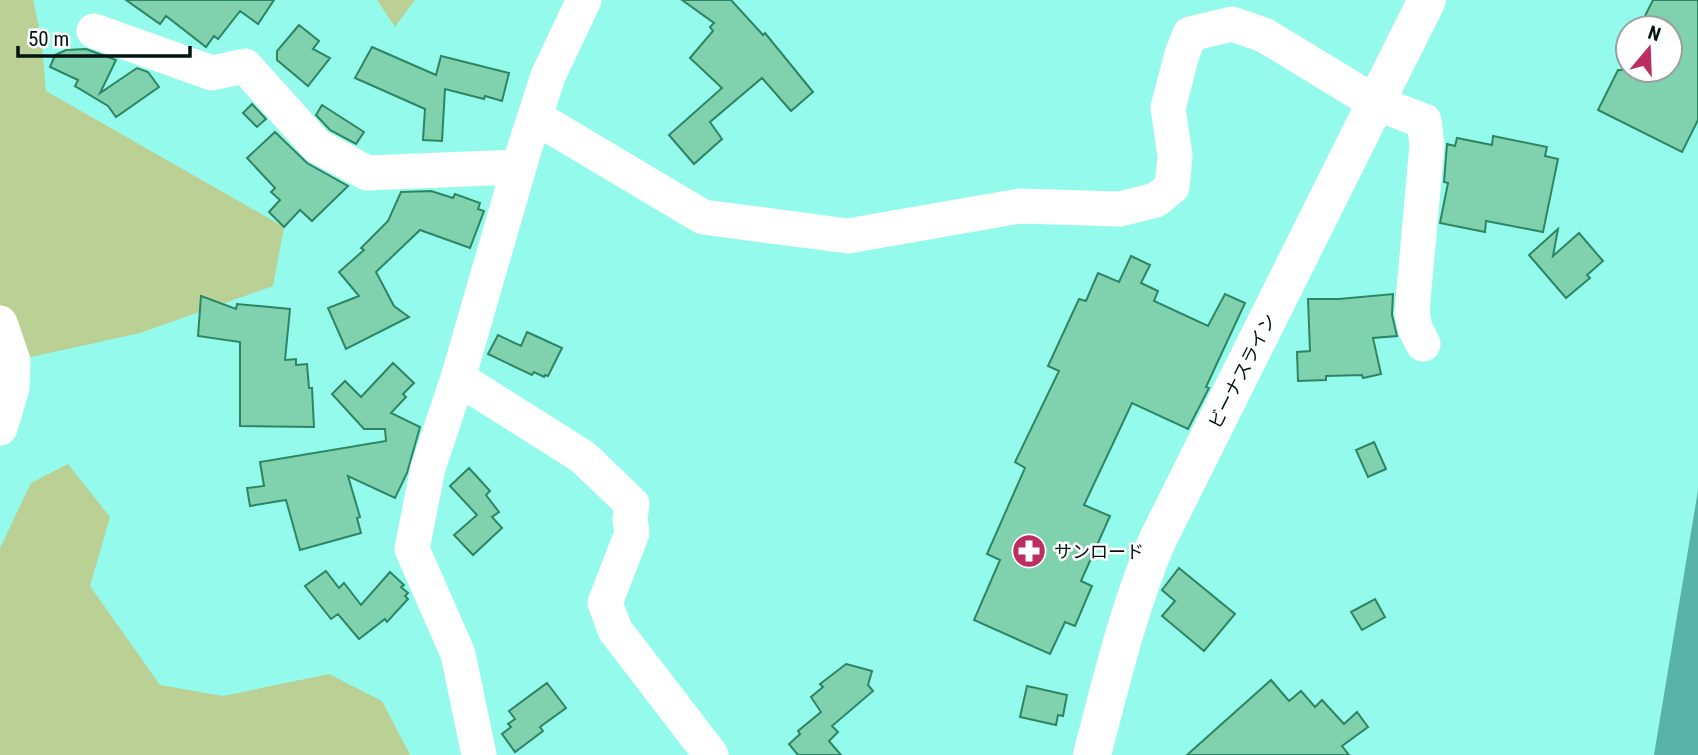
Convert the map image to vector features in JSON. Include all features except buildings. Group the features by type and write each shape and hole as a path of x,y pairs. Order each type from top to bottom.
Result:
{"main road":[{"name":"ビーナスライン","path":"1092,755 1125,627 1157,541 1427,0"}],"street":[{"path":"479,755 458,654 412,549 428,468 458,378 519,167 548,76 584,0"},
{"path":"535,117 703,217 848,236 1020,206 1120,209 1156,200 1172,187 1175,156 1168,108 1182,54 1190,34 1231,24 1264,35 1376,103 1424,121 1427,145 1412,313 1415,328 1423,344"},
{"path":"94,31 212,73 246,66 317,146 367,173 519,167"},
{"path":"0,323 4,328 13,361 12,388 0,428"},
{"path":"458,378 583,457 632,504 632,533 605,603 615,630 711,755"}],"green space":[{"path":"0,0 33,0 41,36 46,91 284,227 273,286 140,333 13,361 0,373"},
{"path":"377,0 415,0 395,27"},
{"path":"68,464 110,517 90,586 160,685 223,696 329,674 382,701 410,755 0,755 0,548 31,483"}],"water":[{"path":"1698,490 1698,755 1654,755"}],"place":[{"name":"サンロード","path":"1029,551"}]}
